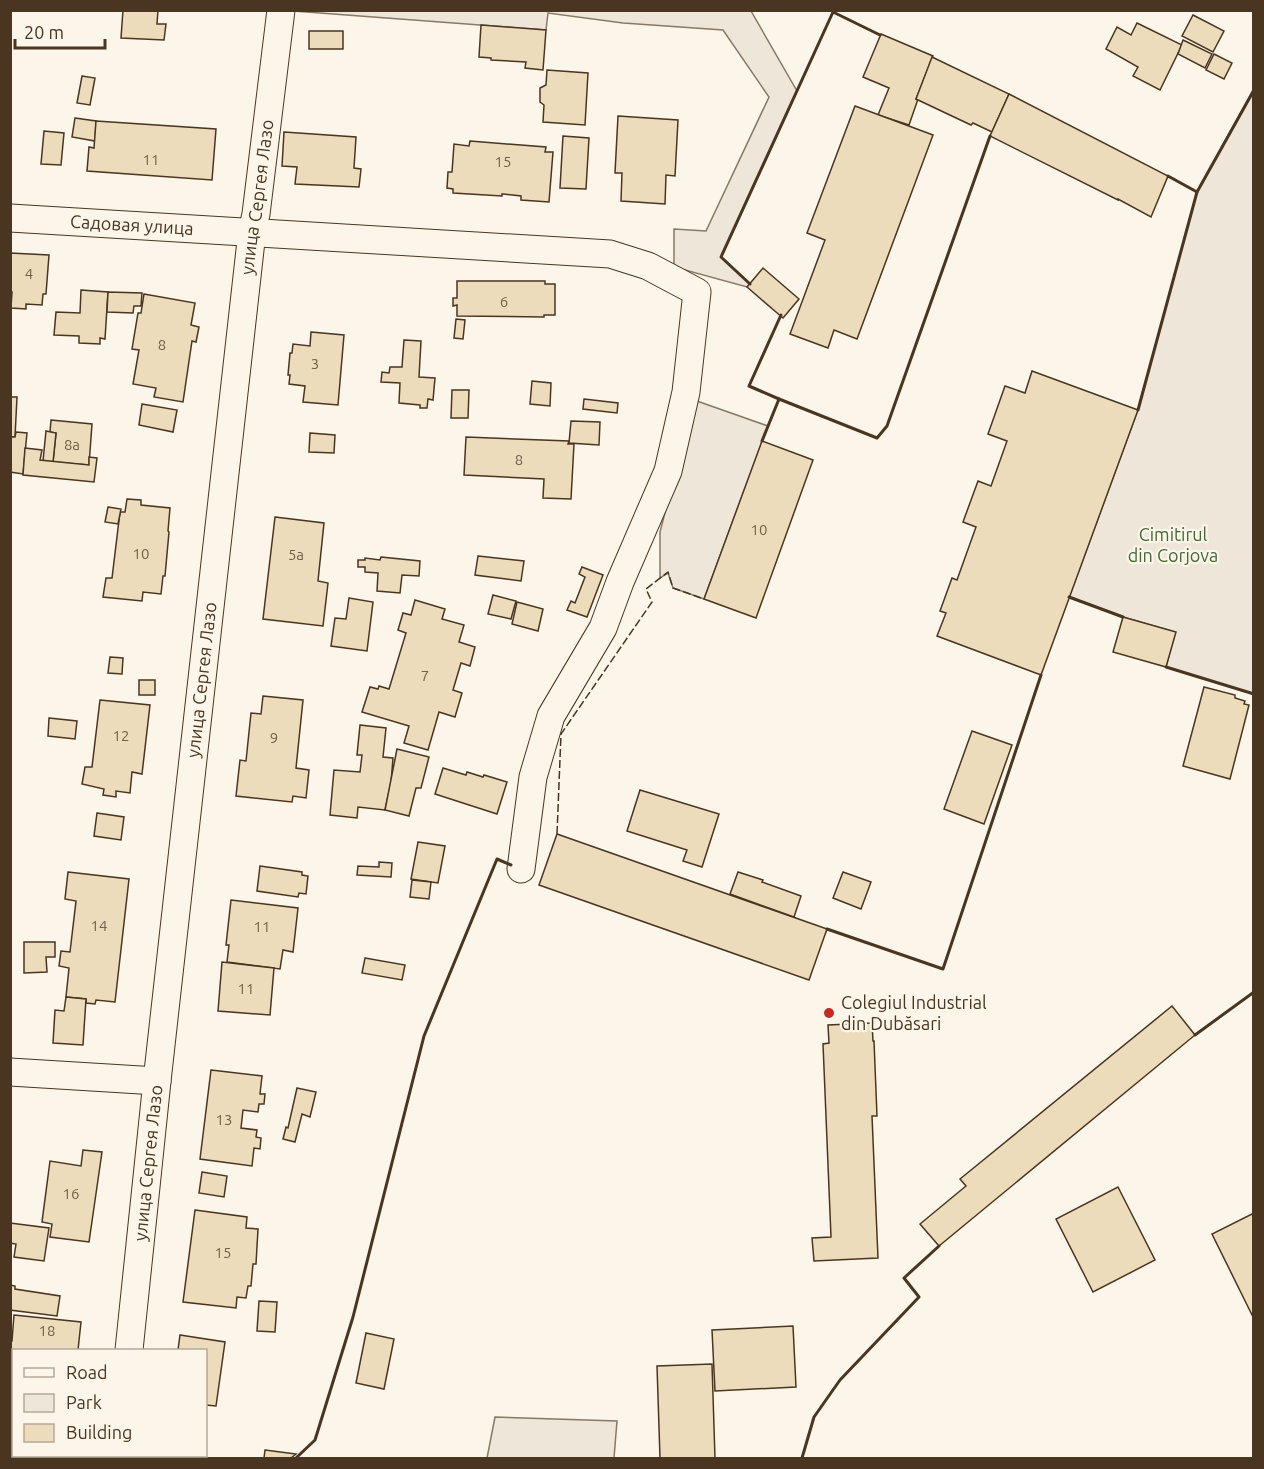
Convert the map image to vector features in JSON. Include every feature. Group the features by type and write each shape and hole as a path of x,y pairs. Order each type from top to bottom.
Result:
{"street":[{"name":"улица Сергея Лазо","path":"129,1349 252,232 281,10"},
{"name":"Садовая улица","path":"10,218 610,254 648,266 697,292 686,392 668,471 620,582 603,628 551,716 533,777 521,869"},
{"path":"10,1072 157,1081"}],"green space":[{"path":"293,11 751,11 797,91 721,257 750,284 747,287 674,267 674,229 706,231 769,97 723,30 623,23 548,13 546,30"},
{"name":"Cimitirul din Corjova","path":"1253,90 1253,694 1166,667 1175,632 1123,617 1069,597 1138,410 1197,192"},
{"path":"694,400 768,426 704,599 673,588 668,573 660,578 660,532"},
{"path":"495,1417 617,1421 614,1458 487,1458"}],"building":[{"path":"123,10 158,10 157,24 166,24 164,40 121,38"},
{"path":"1193,15 1224,31 1213,52 1182,36"},
{"path":"1137,23 1182,45 1160,90 1133,76 1138,67 1106,49 1117,27 1131,35"},
{"path":"481,25 546,30 543,70 525,68 526,62 479,57"},
{"path":"309,31 343,31 343,49 309,49"},
{"path":"881,34 933,56 916,99 918,99 909,125 878,115 889,88 863,77"},
{"path":"1183,40 1212,54 1205,68 1178,54"},
{"path":"1214,54 1232,63 1224,79 1206,70"},
{"path":"932,57 1009,94 992,132 973,123 971,125 916,99"},
{"path":"547,70 588,73 585,125 543,122 544,105 540,102 540,88 546,85"},
{"path":"82,76 95,78 90,105 77,103"},
{"path":"1009,94 1168,176 1151,217 990,136"},
{"path":"855,106 933,135 857,339 834,330 828,348 790,334 825,240 807,233"},
{"path":"618,116 678,120 675,176 666,175 665,204 621,201 622,173 615,173"},
{"path":"75,118 96,121 95,141 72,137"},
{"path":"96,121 216,129 212,180 87,171 89,147 94,148"},
{"path":"44,131 64,133 61,165 41,164"},
{"path":"284,132 356,137 354,168 361,169 359,187 295,184 297,167 282,166"},
{"path":"563,136 589,138 586,189 560,188"},
{"path":"470,141 546,147 545,152 553,152 549,202 521,200 521,196 503,194 502,196 453,193 453,189 447,188 448,172 452,172 454,144 469,146"},
{"path":"10,253 49,255 46,294 43,294 42,305 26,304 26,309 11,308"},
{"path":"763,268 799,299 783,318 747,287"},
{"path":"457,281 545,281 545,284 555,284 555,315 544,315 544,317 457,316 457,305 453,306 453,298 457,298"},
{"path":"81,290 108,292 105,339 100,338 100,344 79,343 79,336 54,335 56,312 80,313"},
{"path":"108,292 142,293 141,306 134,306 133,313 107,312"},
{"path":"144,294 195,303 191,325 199,327 196,342 192,341 183,402 154,397 156,388 133,384 139,350 132,349 138,313 141,313"},
{"path":"456,319 465,320 463,339 454,338"},
{"path":"311,332 344,335 338,405 303,402 305,386 289,384 290,353 292,353 293,344 310,346"},
{"path":"404,340 421,341 419,377 435,378 433,400 428,399 427,408 399,403 400,383 381,382 382,372 389,373 390,367 402,367"},
{"path":"1032,371 1138,410 1041,675 937,636 946,613 940,611 952,578 957,580 976,527 963,522 978,481 991,486 1007,441 988,434 1005,386 1025,393"},
{"path":"532,381 551,383 550,406 530,404"},
{"path":"452,390 469,390 468,418 451,418"},
{"path":"10,397 17,397 15,437 10,437"},
{"path":"584,399 618,403 617,413 583,409"},
{"path":"142,404 177,410 173,432 139,425"},
{"path":"51,420 92,424 89,465 53,462 56,433 50,432"},
{"path":"571,421 600,422 599,445 569,443"},
{"path":"46,431 56,433 53,462 43,461"},
{"path":"16,432 27,433 23,474 10,472 10,437 15,437"},
{"path":"310,433 335,435 334,453 309,452"},
{"path":"466,437 569,441 568,444 574,444 571,499 543,498 544,479 464,475"},
{"path":"762,441 813,460 756,618 704,599"},
{"path":"25,448 42,450 40,460 89,465 89,457 97,458 94,482 23,475"},
{"path":"127,499 141,500 141,505 170,508 165,576 163,576 161,594 143,592 142,601 103,597 106,578 112,578 120,512 125,512"},
{"path":"108,507 121,509 118,524 105,522"},
{"path":"275,517 324,523 318,581 328,583 323,626 263,619"},
{"path":"478,556 524,561 521,581 475,575"},
{"path":"381,557 420,561 419,576 402,575 400,593 377,591 378,573 365,572 365,567 358,567 358,560 365,560 365,558 380,560"},
{"path":"582,567 603,575 587,617 567,610 571,601 575,603 585,577 579,574"},
{"path":"493,595 516,601 511,619 488,614"},
{"path":"349,598 373,602 367,651 331,646 335,618 346,619"},
{"path":"415,600 445,609 442,619 464,625 459,642 475,647 470,666 461,663 453,690 462,693 455,717 439,712 428,750 404,743 409,726 362,712 370,687 378,689 379,686 389,689 406,633 398,630 403,613 411,615"},
{"path":"517,602 543,609 538,631 512,624"},
{"path":"1123,617 1176,632 1166,667 1113,652"},
{"path":"110,657 123,658 122,674 108,673"},
{"path":"139,680 155,680 155,695 139,695"},
{"path":"1204,687 1235,695 1235,698 1249,705 1230,779 1183,766"},
{"path":"263,696 303,700 296,768 309,770 306,798 293,796 292,802 236,796 240,760 246,761 251,713 261,714"},
{"path":"100,700 150,705 142,774 132,772 130,793 116,791 116,797 103,795 104,789 82,784 85,767 92,767"},
{"path":"49,718 77,721 75,739 48,736"},
{"path":"360,725 386,728 383,757 393,758 391,783 385,810 358,807 357,818 330,815 334,770 360,772 362,755 357,755"},
{"path":"972,731 1012,745 984,824 944,809"},
{"path":"397,749 429,757 421,788 416,788 409,816 385,810"},
{"path":"443,768 466,775 467,772 483,777 484,775 507,782 497,814 435,794"},
{"path":"640,790 719,814 702,867 683,861 687,850 627,831"},
{"path":"97,813 124,817 121,840 94,836"},
{"path":"557,834 827,929 809,980 539,885"},
{"path":"418,842 445,846 438,883 411,879"},
{"path":"379,862 392,863 391,877 357,875 358,866 379,867"},
{"path":"260,866 302,872 302,875 308,876 306,894 299,893 298,897 257,891"},
{"path":"68,872 129,879 115,1002 96,1000 95,1004 86,1003 86,999 66,997 69,968 59,966 61,951 70,952 76,901 65,899"},
{"path":"738,872 801,896 794,917 730,894"},
{"path":"843,872 871,882 861,909 833,898"},
{"path":"412,880 431,882 429,899 410,897"},
{"path":"231,900 298,908 293,952 283,950 280,969 227,962 229,945 226,945"},
{"path":"24,942 55,942 55,957 46,957 47,972 24,973"},
{"path":"365,958 405,965 402,980 362,973"},
{"path":"222,962 274,968 270,1015 218,1011"},
{"path":"66,997 86,999 83,1045 53,1043 55,1010 64,1011"},
{"path":"1172,1006 1195,1035 939,1246 920,1224 966,1186 960,1179"},
{"path":"872,1023 877,1116 872,1116 878,1258 814,1261 812,1238 831,1237 823,1044 829,1043 828,1025"},
{"path":"211,1070 262,1076 260,1094 265,1094 264,1104 259,1104 258,1112 243,1110 241,1128 257,1130 256,1137 261,1138 260,1149 254,1148 252,1166 200,1159"},
{"path":"297,1088 316,1092 310,1117 302,1114 295,1142 283,1139 286,1127 288,1128"},
{"path":"83,1150 102,1152 89,1242 50,1237 52,1224 42,1222 50,1161 81,1166"},
{"path":"202,1172 227,1176 224,1197 199,1193"},
{"path":"1118,1187 1155,1260 1093,1292 1056,1219"},
{"path":"195,1210 247,1217 246,1228 258,1229 256,1264 253,1264 251,1286 248,1286 246,1298 237,1297 236,1308 183,1302"},
{"path":"1254,1213 1254,1319 1212,1234"},
{"path":"10,1223 49,1228 44,1261 14,1257 16,1244 10,1243"},
{"path":"10,1285 15,1286 15,1289 60,1296 57,1316 10,1310"},
{"path":"259,1301 277,1302 275,1332 257,1331"},
{"path":"14,1315 81,1322 78,1349 12,1349 12,1362 10,1362 10,1341 12,1341"},
{"path":"793,1326 796,1387 715,1391 712,1330"},
{"path":"366,1333 394,1339 384,1389 356,1383"},
{"path":"180,1335 225,1342 216,1406 207,1405 207,1349 178,1349"},
{"path":"712,1364 715,1458 660,1458 657,1366"},
{"path":"10,1381 12,1382 12,1426 10,1426"},
{"path":"10,1434 12,1434 12,1457 28,1458 10,1458"},
{"path":"265,1450 296,1454 291,1458 264,1458"},
{"path":"28,1457 64,1457 63,1458"}],"fence":[{"path":"557,834 561,734 652,602 646,589 668,572 673,588 704,599"}],"wall":[{"path":"750,284 721,257 833,12 880,35"},
{"path":"1138,410 1197,192 1254,90"},
{"path":"762,441 779,399 877,438 887,426 990,136"},
{"path":"1168,176 1197,192"},
{"path":"779,399 749,386 781,315"},
{"path":"1069,597 1123,617"},
{"path":"1166,667 1254,694"},
{"path":"827,929 943,969 1041,675"},
{"path":"296,1458 315,1440 353,1317 424,1036 497,859 511,865"},
{"path":"1195,1035 1254,992"},
{"path":"802,1458 814,1417 840,1380 919,1297 904,1278 939,1246"}],"place":[{"name":"Colegiul Industrial din Dubăsari","path":"829,1013"}]}
